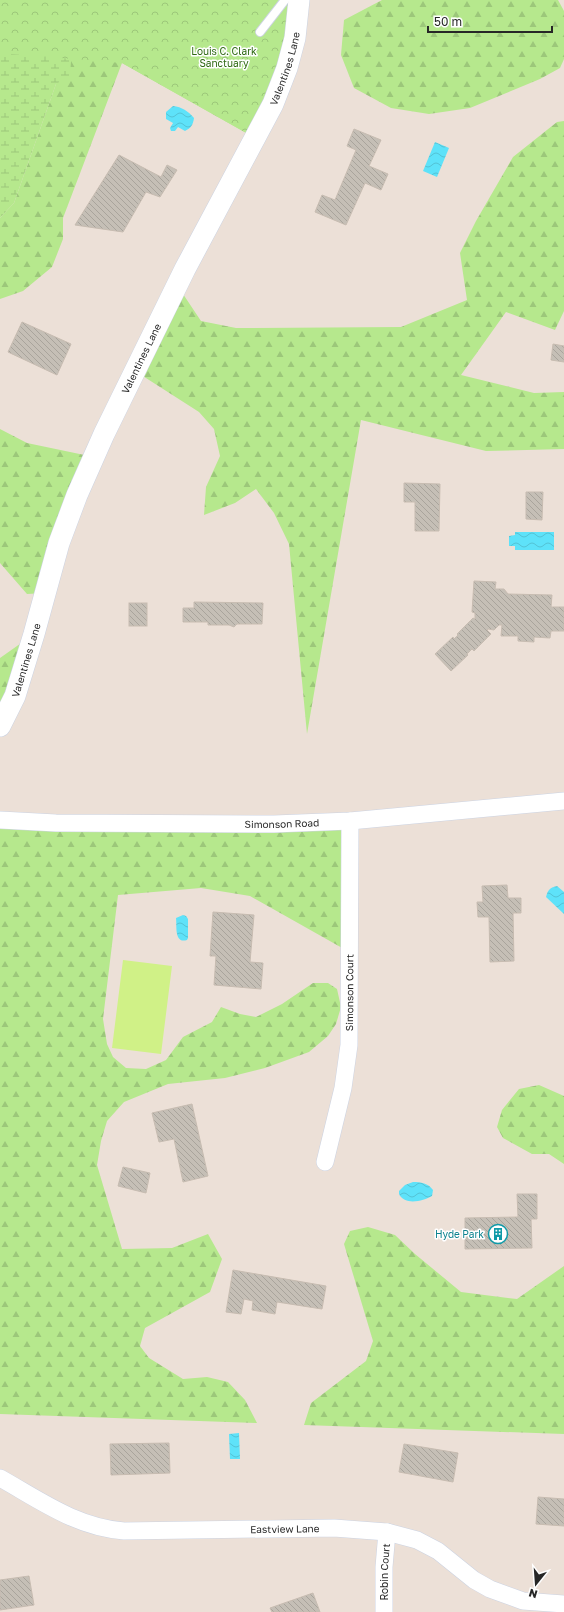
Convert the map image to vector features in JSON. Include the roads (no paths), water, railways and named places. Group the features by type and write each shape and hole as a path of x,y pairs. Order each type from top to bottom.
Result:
{"street":[{"name":"Valentines Lane","path":"0,726 15,696 59,543 77,495 104,434 185,269 273,104 287,68 295,38 298,0"},
{"name":"Simonson Road","path":"0,820 56,823 176,825 274,824 350,821 564,801"},
{"name":"Simonson Court","path":"324,1162 343,1088 349,1044 350,821"},
{"name":"Eastview Lane","path":"0,1478 69,1518 106,1530 334,1528 387,1532 417,1540 438,1551 474,1580 490,1590 523,1601 564,1604"},
{"name":"Robin Court","path":"384,1612 384,1567 387,1532"}],"lane":[{"path":"260,32 285,0"}],"water":[{"path":"173,106 185,110 194,118 189,129 185,131 178,127 175,131 171,131 170,128 173,123 166,119 166,112"},
{"path":"435,142 449,148 437,177 423,171"},
{"path":"515,532 554,532 554,550 515,550 515,546 509,546 509,536 515,535"},
{"path":"557,886 564,892 564,914 546,897 549,890"},
{"path":"183,915 188,919 188,938 187,940 183,941 177,934 176,918"},
{"path":"413,1182 427,1184 433,1190 432,1196 419,1201 410,1201 402,1198 399,1191 405,1185"},
{"path":"239,1433 240,1459 230,1459 229,1434"}],"place":[{"name":"Hyde Park","path":"498,1234"}],"park label":[{"name":"Louis C. Clark Sanctuary","path":"224,56"}]}
